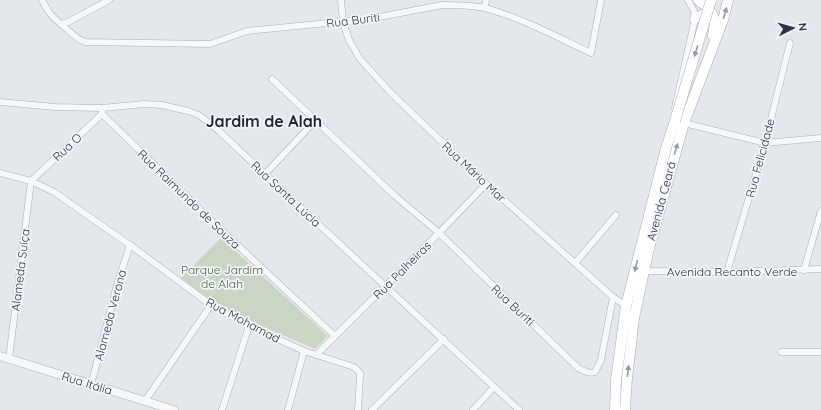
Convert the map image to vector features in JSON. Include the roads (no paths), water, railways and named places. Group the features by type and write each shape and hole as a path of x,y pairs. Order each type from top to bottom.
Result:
{"main road":[{"path":"698,0 713,14 715,26 708,60"},
{"name":"Avenida Ceará","path":"625,410 634,318 678,123 711,0"},
{"name":"Avenida Ceará","path":"615,410 616,380 626,306 666,148 708,60 723,20 728,0"},
{"path":"695,19 702,15 714,20"}],"street":[{"name":"Rua Buriti","path":"42,0 52,17 75,38 86,42 210,44 247,31 369,19 442,5 461,5 485,8 533,25 591,52 601,0"},
{"path":"61,24 68,22 109,0"},
{"name":"Rua Mário Mar","path":"341,0 343,22 349,40 360,59 391,93 486,184 613,297 626,306"},
{"path":"485,8 486,0"},
{"path":"688,0 694,11 695,19"},
{"name":"Avenida Ceará","path":"678,123 674,111 695,19"},
{"name":"Rua Felicidade","path":"727,272 766,143 790,43"},
{"name":"Rua Buriti","path":"272,79 394,195 439,233 578,368 591,373 595,372 601,360 613,297"},
{"name":"Rua Santa Lúcia","path":"0,102 102,111 144,104 162,105 188,111 207,121 519,410"},
{"name":"Rua O","path":"31,181 102,111"},
{"name":"Rua Raimundo de Souza","path":"102,111 217,226 335,336"},
{"path":"265,174 315,120"},
{"path":"678,123 766,143 821,138"},
{"name":"Rua Mohamad","path":"0,174 31,181 59,195 211,305 249,326 304,351 354,367 360,373 361,383 358,410"},
{"name":"Alameda Suíça","path":"9,358 31,181"},
{"name":"Rua Palheiras","path":"316,355 439,233 486,184"},
{"path":"804,270 821,211"},
{"path":"575,263 616,215"},
{"name":"Alameda Verona","path":"91,385 117,285 130,245"},
{"name":"Avenida Recanto Verde","path":"644,271 727,272 821,269"},
{"path":"145,401 211,305"},
{"path":"222,410 249,326"},
{"path":"372,410 444,339"},
{"path":"288,410 304,351"},
{"path":"781,352 821,352"},
{"name":"Rua Itália","path":"0,356 174,410"},
{"path":"473,410 494,387"}],"district":[{"name":"Jardim de Alah","path":"264,121"}],"park label":[{"name":"Parque Jardim de Alah","path":"222,276"}]}
